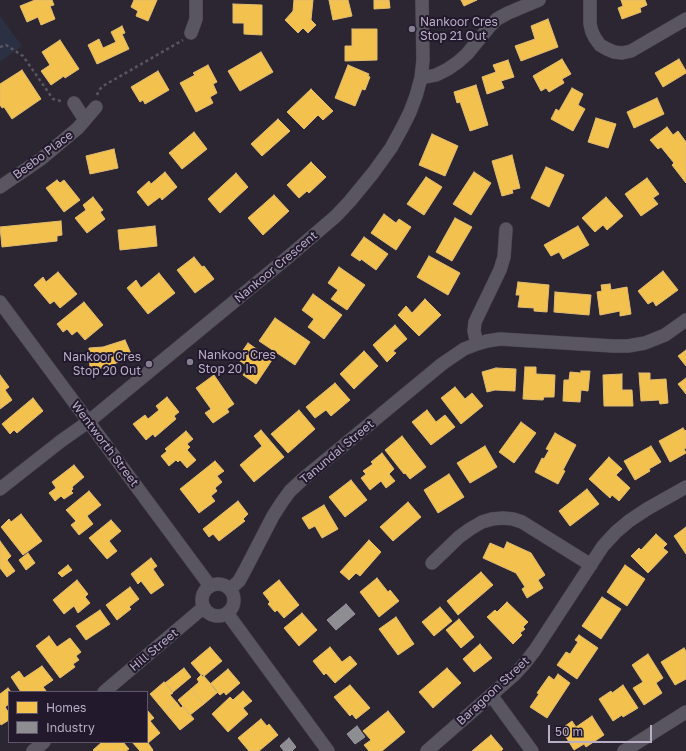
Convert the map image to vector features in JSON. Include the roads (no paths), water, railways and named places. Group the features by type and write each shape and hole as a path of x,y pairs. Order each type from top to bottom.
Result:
{"street":[{"path":"190,33 196,19 196,0"},
{"name":"Nankoor Crescent","path":"0,489 61,441 88,422 287,258 336,216 350,201 391,148 410,112 416,96 421,78 423,60 422,0"},
{"path":"421,78 436,75 448,69 467,54 497,19 539,0"},
{"path":"590,0 590,24 594,38 600,45 614,52 622,53 630,51 686,19"},
{"path":"74,103 85,120"},
{"name":"Beebo Place","path":"0,187 41,159 78,128 96,107"},
{"path":"477,344 474,331 474,322 500,270 504,257 506,229"},
{"name":"Wentworth Street","path":"0,302 210,586"},
{"name":"Tanundal Street","path":"230,589 239,580 244,572 273,516 290,491 442,364 464,349 487,341 500,339 628,346 665,335 686,320"},
{"name":"Baragoon Street","path":"428,751 514,675 525,663 607,541 629,521 647,508 686,487"},
{"path":"432,563 459,537 470,529 482,522 503,518 522,522 591,565"},
{"path":"218,584 230,589 233,596 233,601 232,606 227,613 215,615 210,613 204,607 202,601 203,596 205,591 210,586 218,584"},
{"name":"Hill Street","path":"105,691 204,607"},
{"path":"227,613 328,751"},
{"path":"491,695 532,751"},
{"path":"624,751 686,712"},
{"path":"34,751 43,743"}],"place":[{"name":"Nankoor Cres Stop 21 Out","path":"412,29"},
{"name":"Nankoor Cres Stop 20 In","path":"190,362"},
{"name":"Nankoor Cres Stop 20 Out","path":"149,364"}]}
